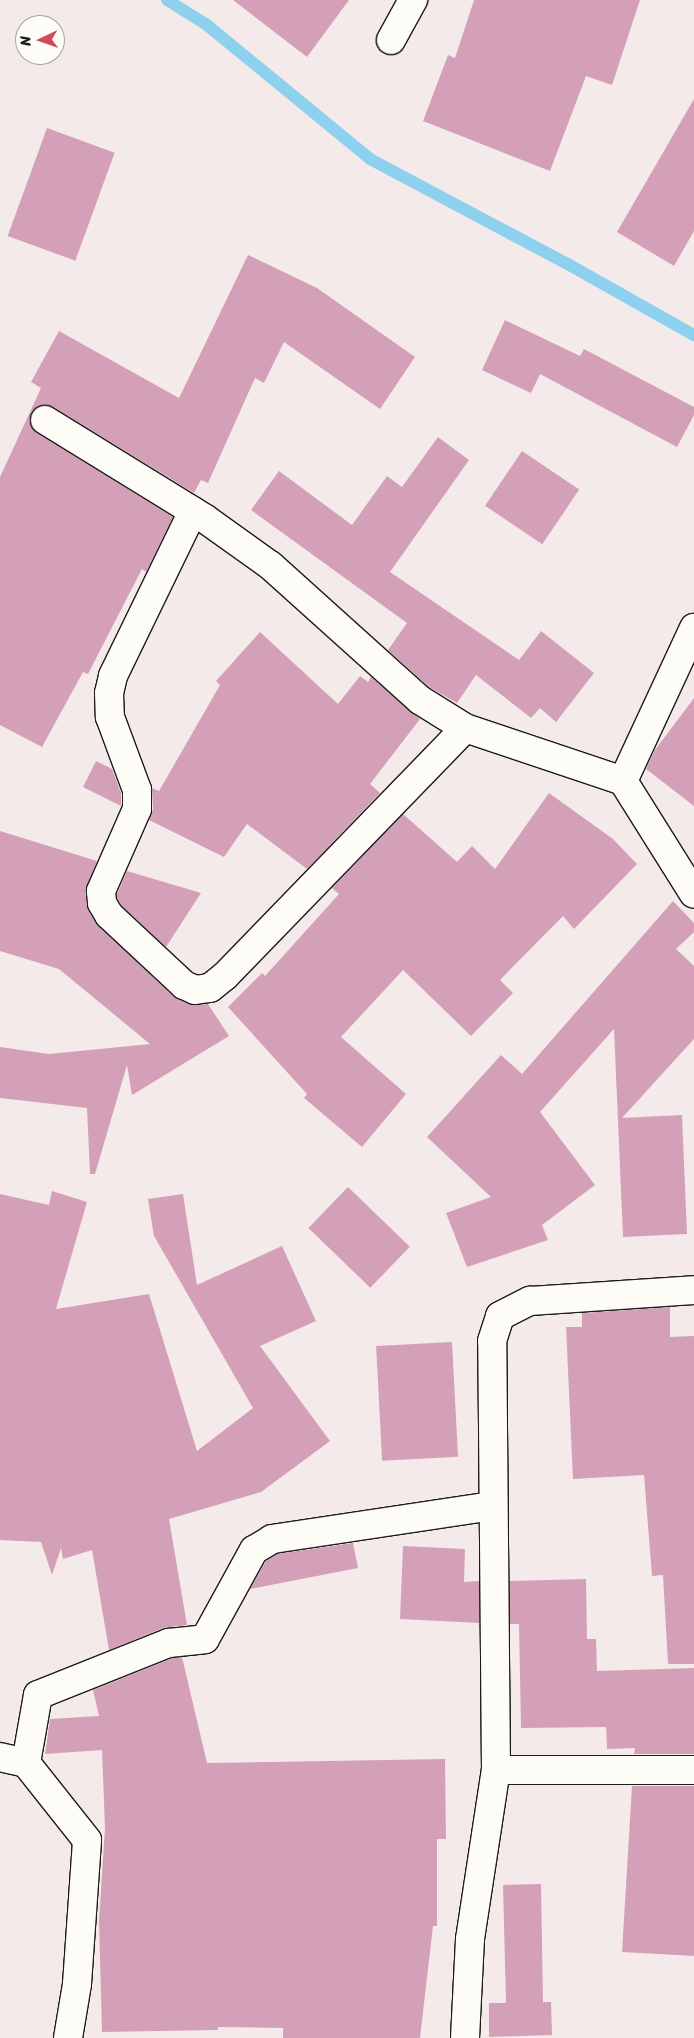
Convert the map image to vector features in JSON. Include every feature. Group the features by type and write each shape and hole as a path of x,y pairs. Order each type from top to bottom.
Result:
{"street":[{"path":"391,40 413,0"},
{"path":"45,420 193,511 270,565 420,700 465,728 623,781 694,894"},
{"path":"193,511 113,676 109,693 110,717 137,790 137,810 101,891 102,903 109,915 184,985 195,990 210,988 225,976 465,728"},
{"path":"623,781 694,628"},
{"path":"465,2038 470,1939 496,1770 492,1341 500,1316 530,1301 694,1290"},
{"path":"68,2038 77,1984 86,1840 13,1760 38,1695 169,1643 205,1639 254,1550 272,1540 493,1506"},
{"path":"496,1770 694,1770"}],"building":[{"path":"233,0 349,0 307,57"},
{"path":"474,0 640,0 612,85 586,76 550,171 423,121 448,55 455,58"},
{"path":"694,99 694,231 674,266 617,232"},
{"path":"47,128 115,153 75,261 8,236"},
{"path":"248,255 317,288 415,357 380,409 284,342 264,383 255,378 208,483 201,480 194,493 53,407 45,404 38,406 32,411 29,420 32,428 37,433 173,517 146,572 142,569 88,674 83,672 42,747 0,725 0,477 41,388 31,382 59,331 179,398"},
{"path":"505,320 580,356 584,349 694,407 694,415 677,447 540,374 531,393 482,370"},
{"path":"438,437 469,460 390,572 519,660 541,631 594,673 556,722 540,708 531,718 476,675 457,703 429,687 388,650 407,623 251,510 279,471 352,525 387,476 402,487"},
{"path":"522,451 579,490 542,544 485,506"},
{"path":"260,632 338,704 360,676 368,682 371,677 420,719 370,784 380,793 307,869 247,824 224,857 149,820 153,809 152,788 159,791 220,685 216,681"},
{"path":"694,698 694,806 646,769 655,750"},
{"path":"96,761 112,769 121,793 121,806 83,787"},
{"path":"549,793 613,839 637,864 574,929 563,916 500,980 513,993 471,1036 403,970 341,1037 406,1094 362,1147 304,1098 307,1094 228,1007 262,973 265,976 339,894 332,888 403,814 457,862 472,846 495,869"},
{"path":"0,831 97,861 85,892 88,910 96,923 174,997 189,1004 208,1004 229,1036 132,1095 127,1065 95,1174 90,1174 87,1108 0,1098 0,1047 49,1054 150,1044 59,969 0,951"},
{"path":"127,871 201,893 166,947 121,905 117,898"},
{"path":"673,901 694,923 694,932 676,949 694,966 694,1039 622,1118 682,1115 687,1234 623,1237 614,1029 540,1112 595,1185 542,1225 548,1240 467,1267 446,1213 491,1197 427,1137 501,1055 522,1074"},
{"path":"348,1187 410,1247 370,1288 308,1228"},
{"path":"52,1191 87,1202 56,1309 149,1294 197,1451 253,1408 154,1236 148,1199 183,1194 197,1285 282,1246 316,1321 260,1346 330,1441 261,1492 169,1519 187,1625 163,1628 109,1650 92,1550 63,1559 61,1548 52,1575 41,1542 0,1540 0,1194 49,1205"},
{"path":"670,1307 670,1337 694,1336 694,1664 668,1664 663,1575 652,1576 644,1475 573,1479 566,1327 582,1327 582,1313"},
{"path":"452,1342 458,1457 382,1461 376,1346"},
{"path":"353,1543 358,1568 250,1589 266,1561 277,1554"},
{"path":"403,1546 465,1549 464,1582 479,1581 479,1623 400,1619"},
{"path":"586,1579 587,1639 596,1639 597,1671 694,1668 694,1754 634,1754 635,1748 607,1749 606,1727 521,1728 519,1624 510,1624 510,1581"},
{"path":"182,1657 207,1763 445,1759 446,1839 437,1839 437,1926 433,1926 420,2038 283,2038 283,2028 218,2027 218,2030 102,2032 99,1921 105,1828 102,1750 45,1754 50,1719 99,1716 93,1690 173,1658"},
{"path":"632,1786 694,1786 694,1956 622,1952"},
{"path":"541,1884 543,2002 551,2002 552,2035 489,2037 489,2003 506,2003 503,1885"}],"waterway":[{"path":"167,0 207,25 370,159 566,263 694,335"}]}
